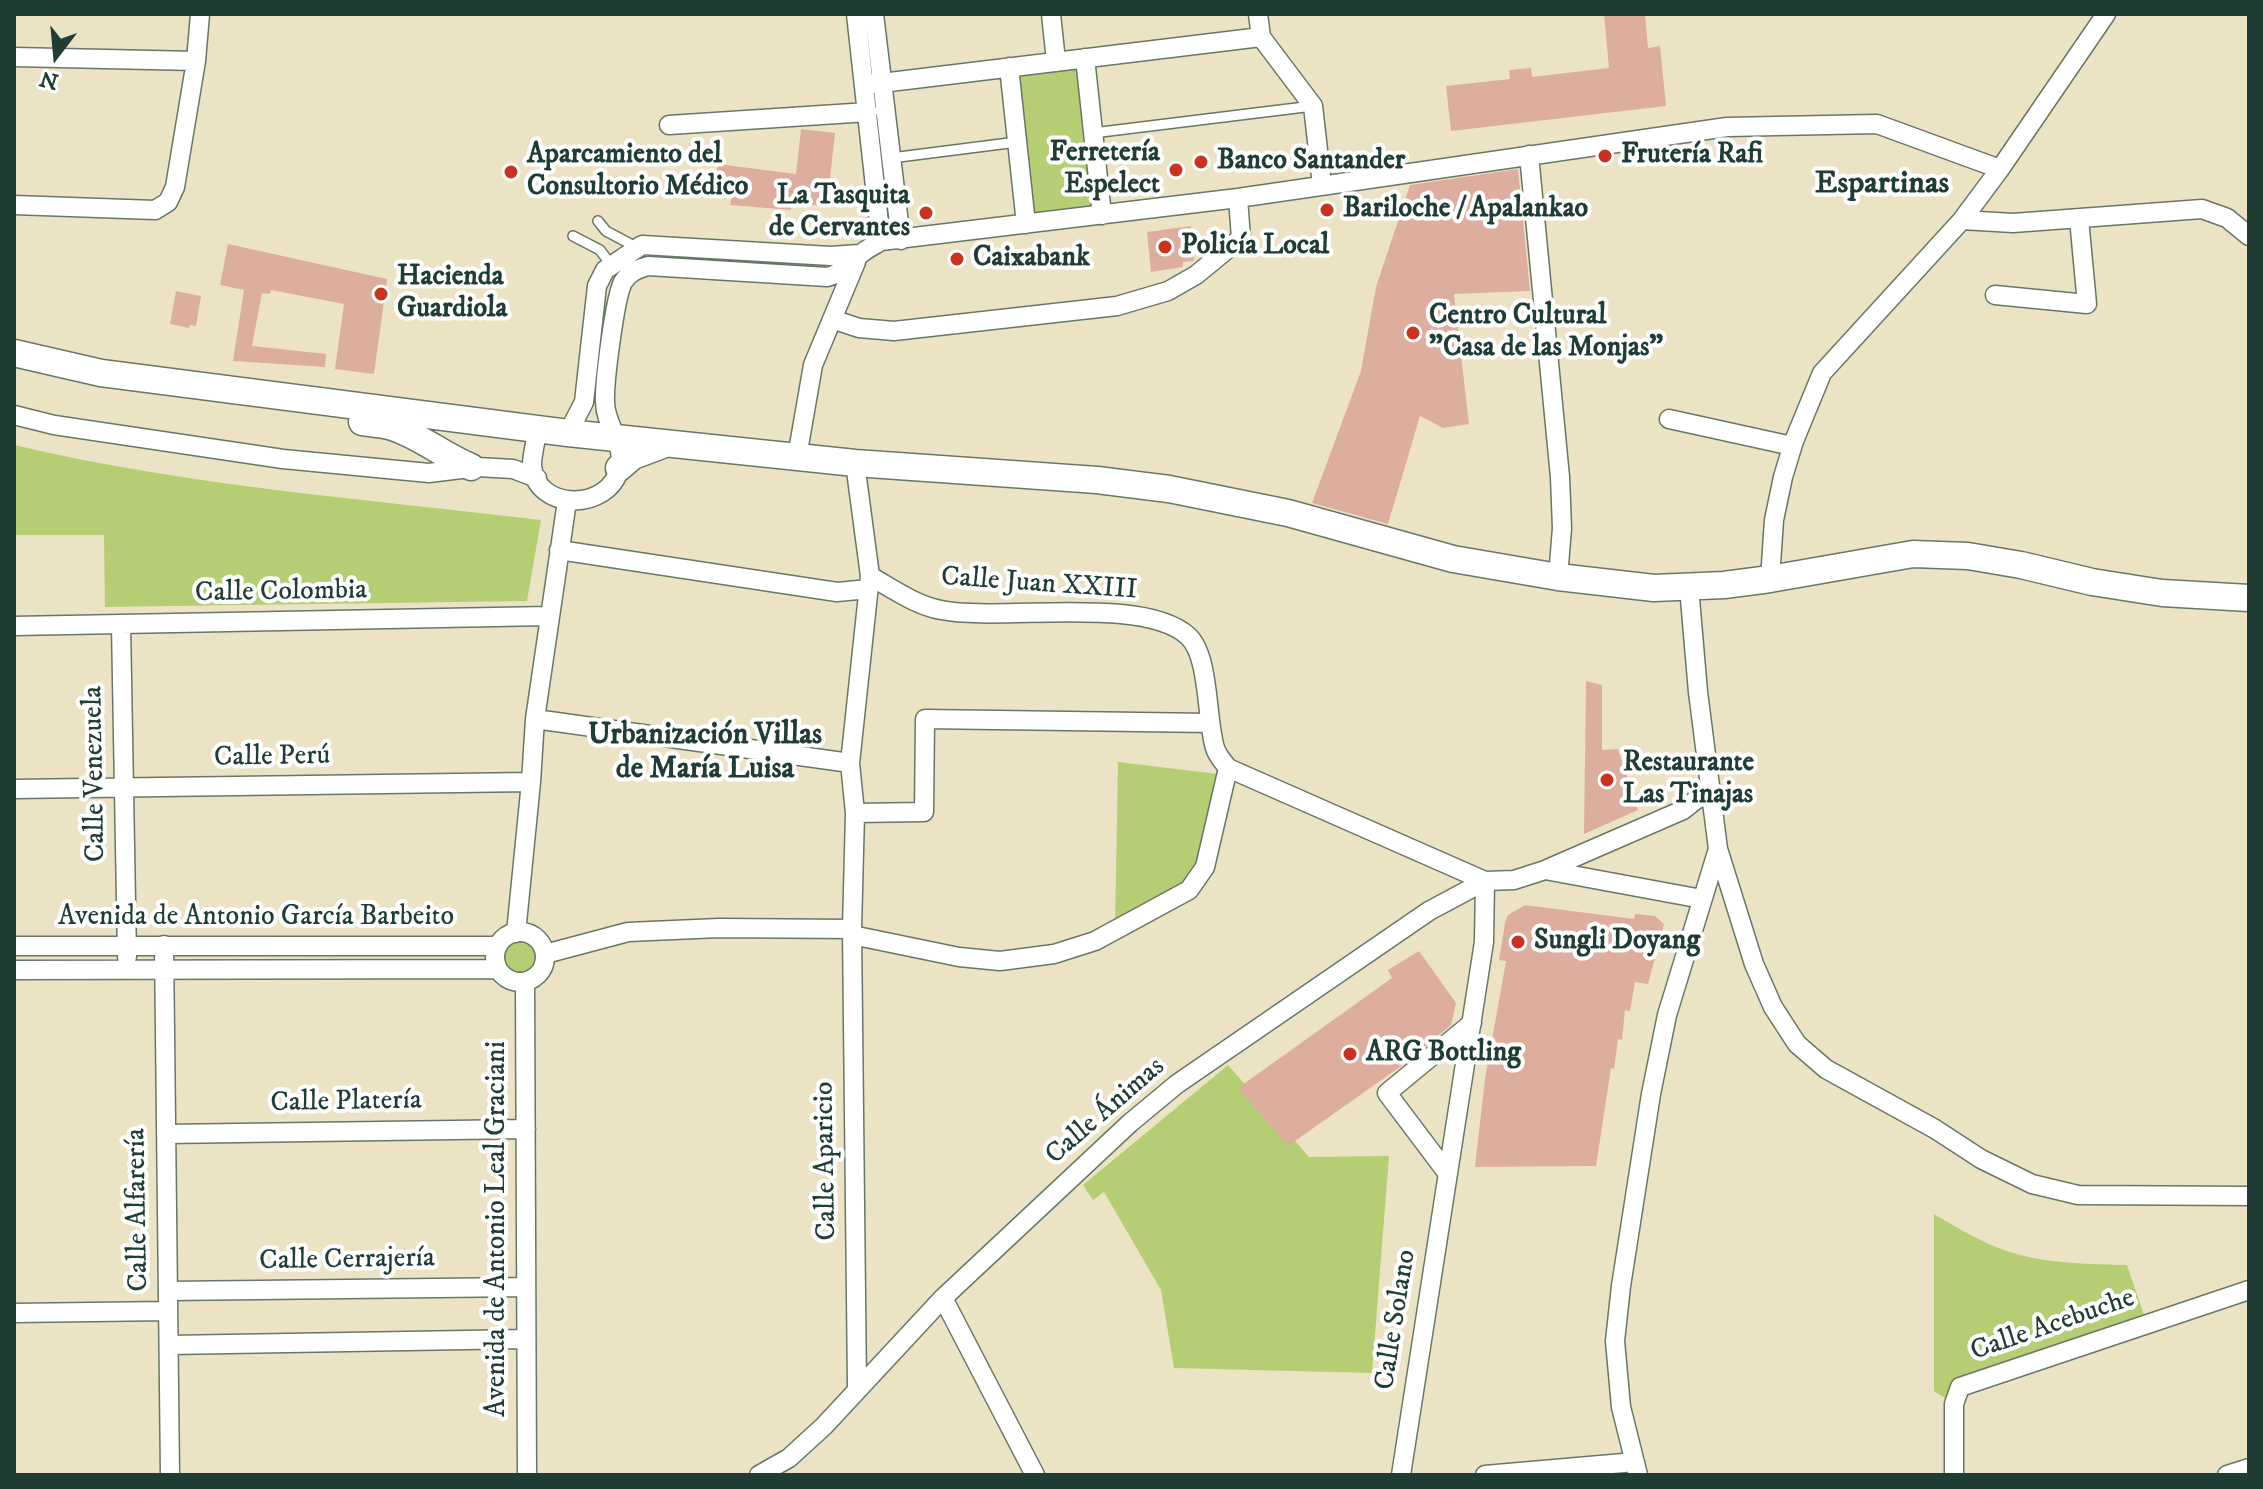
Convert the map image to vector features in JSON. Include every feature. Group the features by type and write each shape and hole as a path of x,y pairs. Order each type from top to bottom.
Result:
{"main road":[{"path":"14,353 101,373 568,433 855,463 1097,480 1169,489 1288,513 1453,559 1558,577 1654,588 1770,579 1913,554 1968,556 2162,593 2249,598"},
{"path":"101,373 139,392 388,426 471,467"},
{"path":"619,468 633,456 670,442"}],"street":[{"path":"14,205 155,210 168,202 178,171 196,61 200,14"},
{"path":"856,14 891,158 901,240"},
{"path":"874,14 874,84 868,112 881,241"},
{"path":"1051,14 1056,61"},
{"path":"1258,14 1261,37 1313,106 1322,185"},
{"path":"1770,579 1774,520 1792,446 1822,373 1962,220 2106,14"},
{"path":"874,84 1261,37"},
{"path":"14,57 196,61"},
{"path":"1085,58 1102,215"},
{"path":"1009,67 1026,224"},
{"path":"669,125 868,112"},
{"path":"568,433 584,402 597,286 605,270 625,260 648,266 827,277 838,274 851,265 859,254 881,241 1238,198 1727,127 1877,124 2000,169"},
{"path":"1529,155 1560,477 1562,528 1558,577"},
{"path":"832,319 859,328 894,331 1117,306 1168,291 1196,275 1241,238 1238,198"},
{"path":"1962,220 2013,223 2202,209 2227,218 2249,236"},
{"path":"1995,295 2087,304 2079,219"},
{"path":"797,457 813,365 859,254"},
{"path":"538,429 532,466 545,488 567,501 596,497 608,489 619,468 621,450 604,405 625,260"},
{"path":"14,415 54,425 283,459 429,473 471,467 513,469 537,478"},
{"path":"1669,419 1792,446"},
{"path":"559,550 837,592 870,583 855,463"},
{"path":"516,933 535,719 567,501"},
{"name":"Calle Juan XXIII","path":"870,583 941,610 976,613 1069,611 1129,616 1164,623 1189,637 1200,657 1215,751 1228,768"},
{"name":"Calle Aparicio","path":"857,1387 852,932 855,813 850,763 870,583"},
{"path":"1689,587 1698,692 1718,849 1754,964 1773,1007 1797,1044 1826,1069 1935,1129 1981,1159 2032,1184 2078,1195 2249,1196"},
{"name":"Calle Colombia","path":"14,626 548,616"},
{"name":"Calle Venezuela","path":"121,624 127,971"},
{"path":"535,719 850,763"},
{"path":"855,813 924,812 925,719 1210,723"},
{"path":"545,954 628,932 719,928 852,932 959,957 1000,961 1054,954 1095,941 1189,890 1205,867 1228,768 1485,881"},
{"name":"Calle Perú","path":"14,789 531,782"},
{"name":"Calle Ánimas","path":"759,1475 789,1458 824,1426 943,1298 1130,1123 1177,1084 1429,911 1485,881 1514,880 1545,870 1683,810 1711,788"},
{"path":"1485,1475 1636,1469 1621,1407 1615,1341 1621,1286 1651,1094 1667,1015 1718,849"},
{"name":"Calle Ánimas","path":"1545,870 1702,899"},
{"name":"Calle Solano","path":"1401,1475 1484,942 1485,881"},
{"path":"516,933 535,938 545,954 542,970 535,978 525,982 511,980 498,969 495,959 502,940 516,933"},
{"name":"Calle Alfarería","path":"164,945 170,1475"},
{"name":"Avenida de Antonio García Barbeito","path":"14,946 498,946"},
{"name":"Avenida de Antonio García Barbeito","path":"14,970 498,969"},
{"name":"Avenida de Antonio Leal Graciani","path":"525,982 527,1475"},
{"path":"1448,1174 1387,1093 1472,1023"},
{"name":"Calle Platería","path":"166,1134 526,1129"},
{"name":"Calle Cerrajería","path":"168,1291 526,1287"},
{"name":"Calle Acebuche","path":"1954,1475 1954,1404 1960,1387 2249,1290"},
{"path":"943,1298 1035,1475"},
{"path":"14,1313 168,1311"},
{"path":"169,1345 526,1339"},
{"path":"2227,1475 2249,1468"}],"lane":[{"path":"1093,133 1313,106"},
{"path":"891,158 1017,142"},
{"path":"598,221 625,260"},
{"path":"573,236 625,260"}],"green space":[{"path":"1085,58 1102,215 1026,224 1009,67"},
{"path":"14,445 210,481 541,520 527,601 105,607 104,535 14,535"},
{"path":"1118,762 1226,775 1189,890 1115,930"},
{"path":"520,937 535,943 541,958 535,973 520,979 505,973 499,958 505,943"},
{"path":"1228,1065 1309,1157 1389,1156 1372,1373 1174,1368 1161,1290 1104,1192 1093,1200 1083,1185"},
{"path":"1934,1214 1986,1243 2020,1255 2060,1262 2127,1265 2147,1324 1960,1387 1954,1404 1934,1391"}],"building":[{"path":"1604,14 1645,14 1648,48 1660,46 1666,106 1451,131 1446,86 1510,79 1509,70 1531,68 1532,77 1609,68"},
{"path":"801,129 835,133 827,206 791,203 791,210 730,205 732,196 714,195 718,164 796,174"},
{"name":"Centro Cultural \"Casa de las Monjas\"","path":"1518,169 1530,291 1454,294 1469,424 1443,428 1420,416 1388,524 1312,503 1361,371 1376,287 1410,185"},
{"name":"Policía Local","path":"1191,226 1194,261 1183,262 1183,267 1151,272 1147,232"},
{"path":"228,244 387,279 374,374 335,369 344,304 271,290 270,294 262,293 252,346 326,354 325,367 233,361 244,290 220,285"},
{"path":"176,291 201,296 196,326 190,325 189,328 170,324"},
{"name":"Restaurante Las Tinajas","path":"1586,681 1602,685 1602,750 1618,749 1638,810 1584,834"},
{"path":"1525,905 1634,919 1635,914 1655,916 1664,924 1648,984 1635,982 1630,1011 1625,1010 1622,1040 1618,1039 1614,1069 1611,1068 1596,1166 1475,1167 1485,1079 1506,961 1499,960 1505,923 1508,915"},
{"path":"1419,951 1456,1003 1451,1025 1404,1064 1288,1146 1238,1088 1392,978 1388,970"}],"place":[{"name":"Frutería Rafi","path":"1605,156"},
{"name":"Banco Santander","path":"1201,162"},
{"name":"Ferretería Espelect","path":"1176,170"},
{"name":"Aparcamiento del Consultorio Médico","path":"511,172"},
{"name":"Bariloche / Apalankao","path":"1327,210"},
{"name":"La Tasquita de Cervantes","path":"926,213"},
{"name":"Policía Local","path":"1165,247"},
{"name":"Caixabank","path":"957,259"},
{"name":"Hacienda Guardiola","path":"381,294"},
{"name":"Centro Cultural \"Casa de las Monjas\"","path":"1413,333"},
{"name":"Restaurante Las Tinajas","path":"1607,780"},
{"name":"Sungli Doyang","path":"1518,942"},
{"name":"ARG Bottling","path":"1350,1054"}],"district":[{"name":"Espartinas","path":"1882,185"},
{"name":"Urbanización Villas de María Luisa","path":"705,754"}]}
